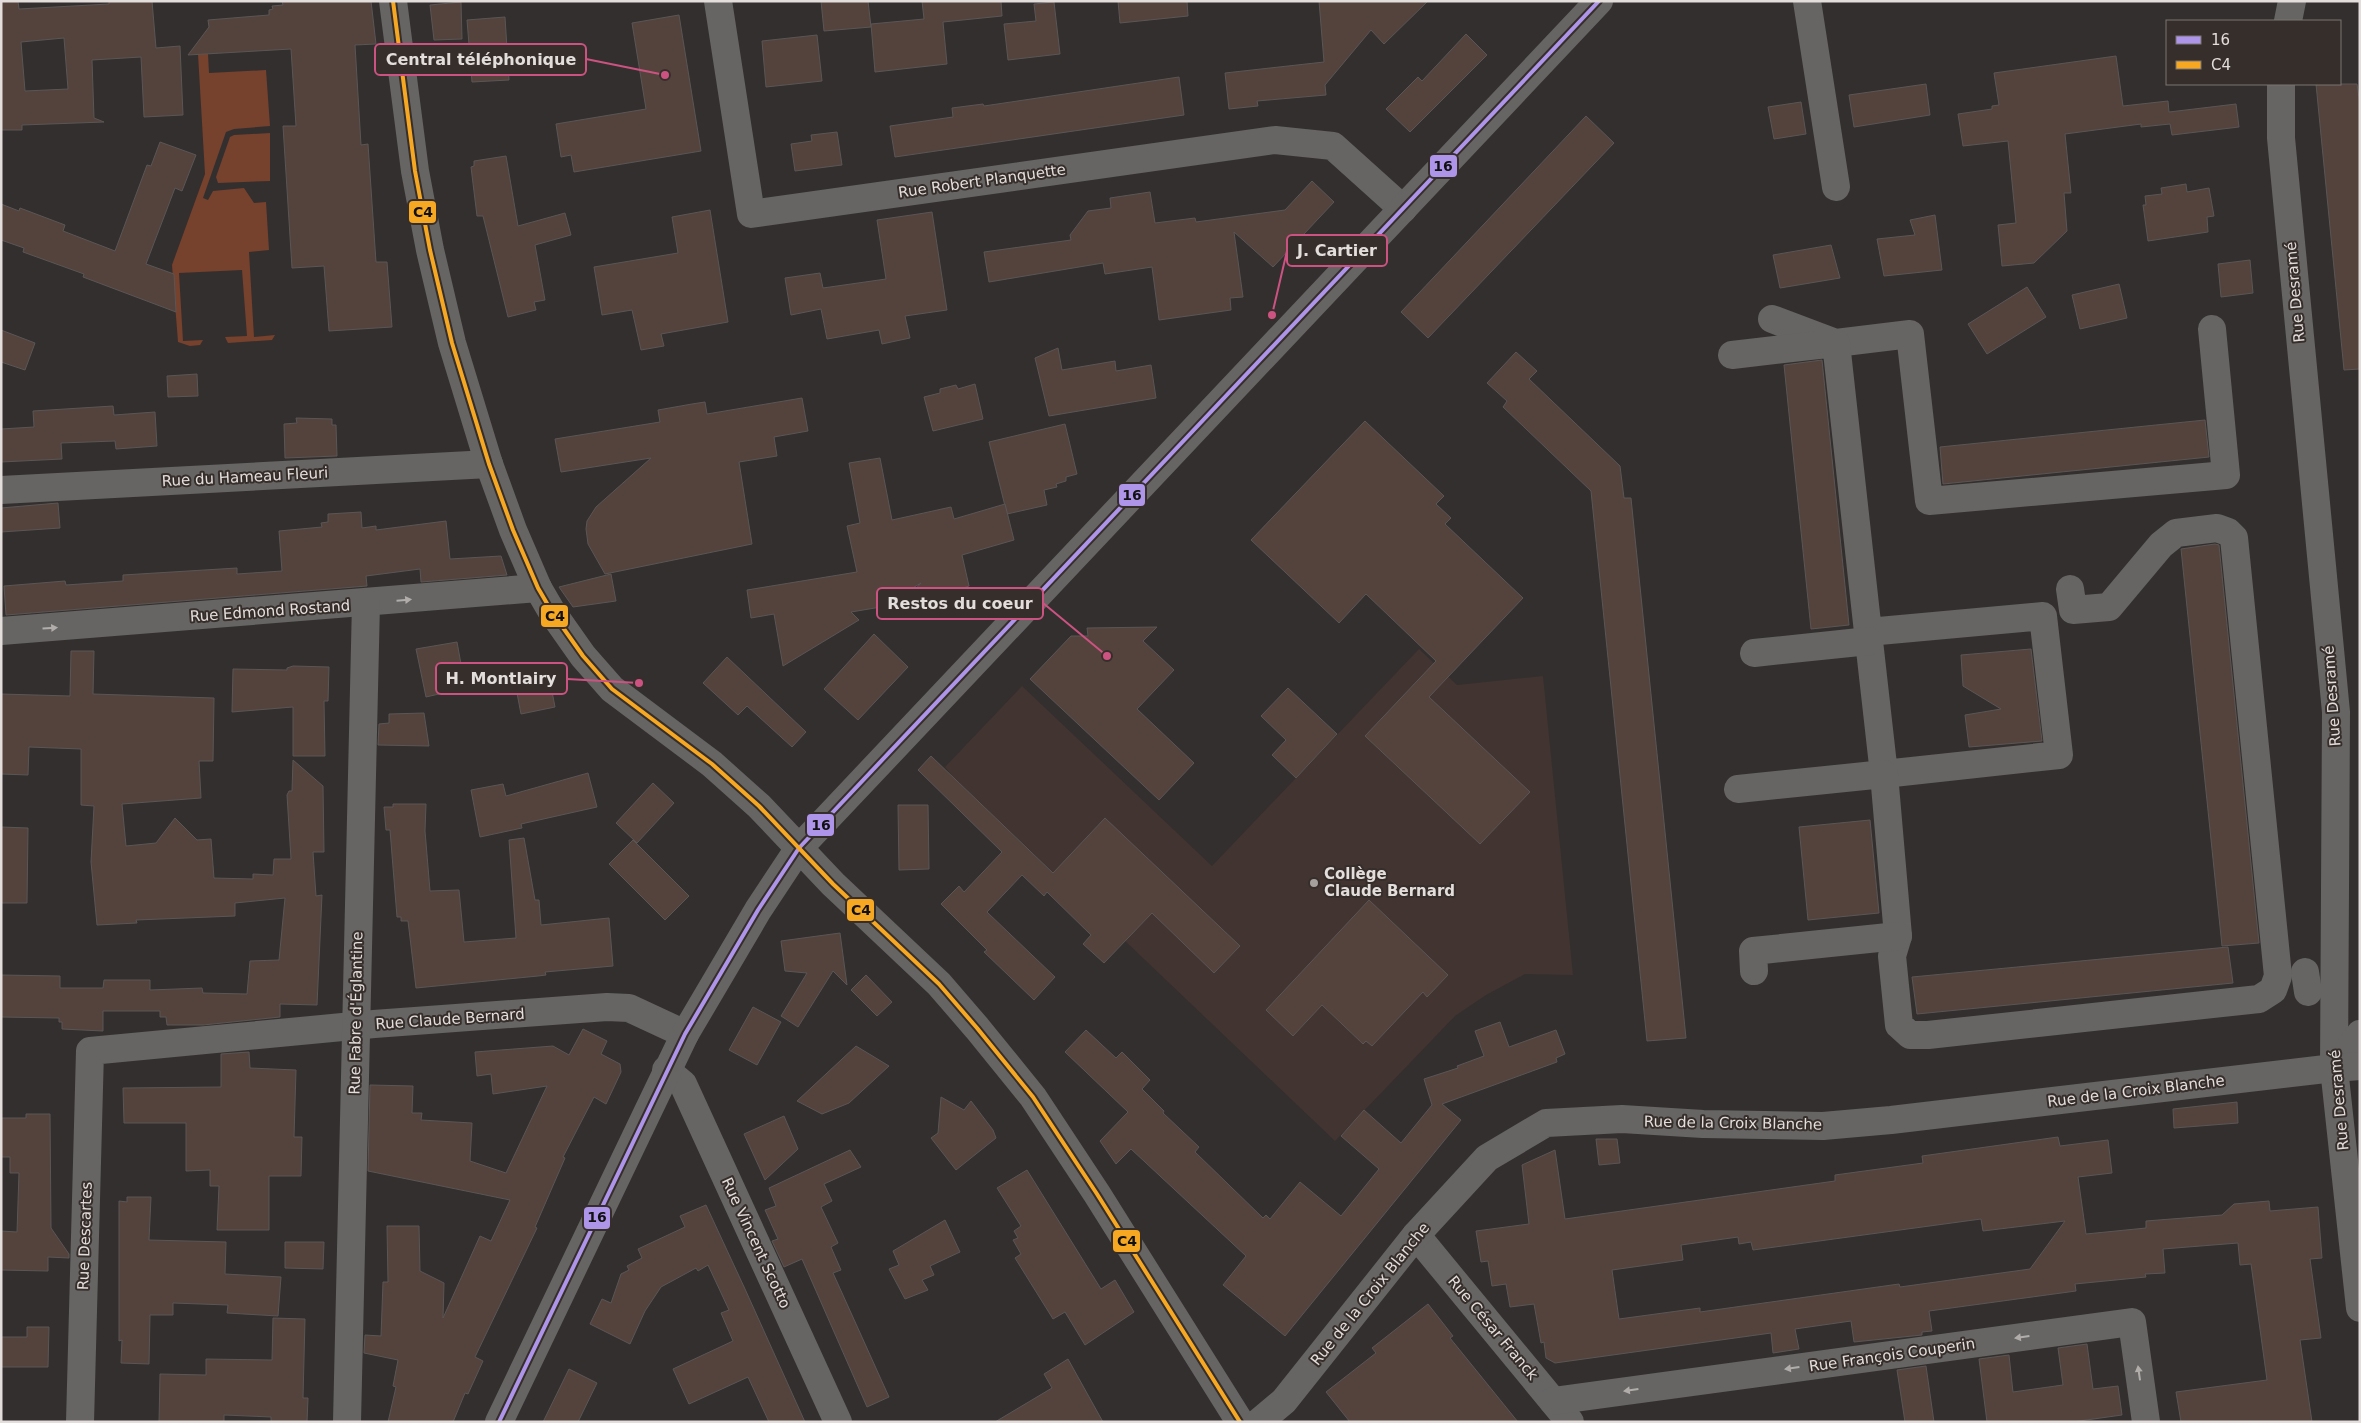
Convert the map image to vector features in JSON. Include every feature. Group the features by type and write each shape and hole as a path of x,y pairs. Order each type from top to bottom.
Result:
{"street":[{"path":"393,1 416,171 430,250 452,344 489,464 513,530 538,588 569,637 612,689 712,764 759,806 833,884 939,984 1033,1097 1097,1194 1240,1422"},
{"name":"Rue Robert Planquette","path":"718,1 751,214 1275,140 1333,146 1403,209"},
{"path":"499,1422 666,1070 758,910 799,848 1599,1"},
{"path":"1807,1 1836,187"},
{"path":"2288,20 2292,1"},
{"name":"Rue Desramé","path":"2281,85 2281,138 2336,712 2347,1067 2360,1308"},
{"path":"1772,320 1836,343"},
{"path":"1732,355 1910,334 1929,501 2222,486 2212,329"},
{"path":"1836,343 1884,774 1898,936 1892,956 1899,1025 1910,1034 1928,1035 2259,999 2273,990 2278,976 2234,538 2228,532 2217,528 2176,534 2161,545 2109,607 2073,610 2070,589"},
{"name":"Rue du Hameau Fleuri","path":"1,490 489,464"},
{"name":"Rue Edmond Rostand","path":"1,631 538,588"},
{"name":"Rue Fabre d'Églantine","path":"347,1422 366,603"},
{"path":"1738,788 2059,755 2042,616 1868,636 1754,653"},
{"path":"1754,971 1753,951 1898,936"},
{"name":"Rue Claude Bernard","path":"90,1051 356,1026 608,1007 629,1008 685,1034"},
{"path":"2347,1067 2360,1034"},
{"name":"Rue Descartes","path":"80,1422 90,1051"},
{"name":"Rue de la Croix Blanche","path":"1259,1422 1284,1401 1416,1235 1487,1158 1546,1123 1622,1120 1703,1124 1823,1126 1891,1120 2347,1067"},
{"name":"Rue Vincent Scotto","path":"666,1070 683,1084 838,1422"},
{"name":"Rue César Franck","path":"1416,1235 1570,1422"},
{"name":"Rue François Couperin","path":"1553,1401 2132,1322 2146,1422"}],"shaded area":[{"path":"198,54 208,54 209,73 266,70 270,126 234,129 226,132 203,198 208,200 213,191 244,188 254,203 266,202 269,250 249,252 254,337 275,335 272,340 228,343 225,337 247,336 242,270 179,273 183,341 203,340 200,345 190,346 178,342 172,265 205,174"},
{"path":"270,133 270,181 218,183 216,177 230,137 234,135"},
{"name":"Collège Claude Bernard","path":"1419,649 1457,685 1543,676 1573,975 1525,974 1486,995 1455,1016 1335,1141 953,777 945,767 1022,686 1212,866"}],"building":[{"path":"1,1 18,1 19,9 109,4 109,1 152,1 156,48 180,46 183,115 144,117 141,57 92,60 94,118 104,122 22,125 22,130 1,130","holes":["64,38 68,89 25,91 21,42"]},
{"path":"282,1 371,1 376,44 355,45 361,145 368,144 376,262 387,262 392,327 329,331 324,266 292,268 283,126 296,126 291,49 188,55 209,27 208,20 269,15 269,10 273,9 272,6 283,5"},
{"path":"821,1 868,1 871,27 824,31"},
{"path":"922,1 1001,1 1002,16 943,22 947,64 875,72 871,24 924,19"},
{"path":"1118,1 1187,1 1188,16 1120,23"},
{"path":"1319,1 1428,1 1384,44 1371,30 1325,85 1326,95 1257,101 1258,106 1229,109 1225,73 1324,62"},
{"path":"461,2 462,39 434,40 430,5"},
{"path":"1054,2 1060,54 1008,60 1004,24 1036,21 1034,4"},
{"path":"679,15 701,151 574,172 571,155 561,157 556,124 646,109 632,23"},
{"path":"505,17 509,80 472,82 467,20"},
{"path":"1466,34 1487,55 1410,132 1386,109 1418,77 1422,81"},
{"path":"817,35 822,81 766,87 762,41"},
{"path":"2116,56 2123,106 2168,101 2169,112 2236,104 2239,127 2172,135 2170,124 2141,127 2141,124 2065,134 2071,193 2064,193 2067,231 2034,263 2002,266 1998,225 2016,223 2008,141 1963,146 1958,114 1992,109 1992,106 1999,105 1994,73"},
{"path":"1179,77 1184,115 895,157 890,126 953,117 952,108 983,104 984,106"},
{"path":"1926,84 1930,115 1854,127 1849,95"},
{"path":"2357,84 2360,104 2360,369 2344,370 2316,85"},
{"path":"1801,102 1806,134 1774,139 1768,107"},
{"path":"1586,116 1614,143 1428,338 1401,312"},
{"path":"837,132 842,165 795,171 791,144 812,141 811,135"},
{"path":"160,142 196,155 182,191 175,188 146,264 174,274 176,312 83,277 84,274 23,252 24,248 1,240 1,204 19,211 20,208 65,225 63,231 115,251 147,165 151,166"},
{"path":"506,156 518,226 565,213 571,235 535,245 545,300 534,302 536,310 508,317 483,216 477,216 471,167 474,166 474,161"},
{"path":"1312,181 1334,202 1273,267 1234,232 1243,297 1230,298 1231,310 1159,320 1152,267 1105,274 1103,263 989,282 984,252 1071,240 1070,235 1088,211 1111,208 1110,198 1150,192 1155,223 1195,218 1196,222 1285,210"},
{"path":"2186,184 2187,192 2209,188 2214,216 2207,217 2208,232 2148,241 2143,205 2146,205 2145,196 2162,194 2161,188"},
{"path":"710,210 728,322 661,334 664,346 641,350 632,310 602,315 594,267 678,253 672,217"},
{"path":"932,212 947,310 905,316 910,338 882,344 879,330 827,339 821,309 791,315 785,278 820,273 823,288 886,279 877,220"},
{"path":"1935,215 1942,270 1884,276 1877,239 1915,235 1910,220"},
{"path":"1831,245 1840,278 1780,288 1773,255"},
{"path":"2250,260 2253,293 2221,297 2218,264"},
{"path":"2119,284 2127,318 2080,329 2072,295"},
{"path":"2027,287 2046,317 1987,354 1968,324"},
{"path":"1,330 35,343 25,370 1,362"},
{"path":"1058,348 1062,370 1115,361 1116,371 1151,365 1156,398 1049,416 1035,358"},
{"path":"1516,352 1537,371 1529,379 1620,466 1624,498 1631,498 1686,1038 1647,1041 1591,491 1503,407 1507,401 1487,383"},
{"path":"1822,360 1849,625 1811,629 1784,365"},
{"path":"197,374 198,396 168,397 167,376"},
{"path":"975,384 983,419 933,431 924,397 940,393 940,389 956,385 958,389"},
{"path":"802,398 808,431 774,437 777,456 739,462 752,544 605,574 588,544 587,521 596,507 651,458 561,472 555,439 660,422 658,410 692,404 705,402 707,414"},
{"path":"113,406 114,415 155,412 157,446 116,449 115,441 61,443 62,459 1,462 1,429 34,427 33,411"},
{"path":"296,418 332,419 332,425 336,425 337,456 285,458 284,424 297,423"},
{"path":"2205,420 2209,457 1943,484 1940,447"},
{"path":"1365,421 1444,496 1436,504 1451,518 1445,524 1523,598 1429,697 1530,792 1480,844 1365,736 1436,661 1366,594 1339,623 1251,540"},
{"path":"1065,424 1077,474 1066,477 1066,481 1056,484 1057,487 1044,490 1047,505 1007,514 989,442"},
{"path":"880,458 892,520 951,507 954,519 1005,504 1014,540 962,555 969,586 963,588 963,593 903,603 921,583 881,607 851,612 859,620 783,666 774,614 751,618 747,590 857,572 847,526 860,523 849,463"},
{"path":"58,503 60,528 1,532 1,508"},
{"path":"361,512 362,528 376,526 376,530 446,521 450,559 501,556 507,575 421,582 420,569 366,576 367,586 6,615 4,586 65,581 66,585 123,581 123,575 237,568 237,574 282,571 279,531 322,527 321,523 328,522 328,514"},
{"path":"2219,545 2259,943 2222,946 2181,549"},
{"path":"611,574 616,601 573,607 559,587"},
{"path":"1157,627 1143,641 1174,670 1137,709 1194,763 1159,800 1030,679 1071,636 1088,636 1087,628"},
{"path":"874,634 908,667 858,720 824,689"},
{"path":"457,642 461,664 448,666 452,691 426,697 416,649"},
{"path":"2031,649 2042,741 1969,747 1965,715 2001,709 1963,686 1961,655"},
{"path":"71,651 94,651 93,694 214,698 213,761 199,761 201,798 122,804 126,846 156,843 175,818 197,840 211,839 214,878 253,879 253,874 273,875 274,859 291,859 287,795 289,791 292,791 293,760 323,786 324,852 313,852 316,896 322,895 317,1005 280,1004 280,1017 203,1025 167,1025 166,1017 160,1017 160,1011 103,1011 103,1031 62,1029 62,1022 59,1022 59,1018 1,1017 1,975 60,976 60,988 103,988 104,980 150,980 150,990 202,988 203,993 247,994 250,961 279,960 285,898 235,903 235,916 136,920 137,923 97,925 91,862 94,806 81,805 81,749 29,747 28,775 1,774 1,694 70,696"},
{"path":"727,657 806,732 792,747 747,706 738,715 703,683"},
{"path":"293,666 329,667 328,701 324,701 325,756 293,756 293,707 232,712 233,669 287,670 287,668"},
{"path":"550,681 555,707 521,714 516,688"},
{"path":"1288,688 1337,734 1296,778 1272,755 1286,740 1261,716"},
{"path":"424,713 429,746 378,745 379,724 389,723 389,714"},
{"path":"931,756 1053,873 1105,818 1240,946 1214,973 1152,913 1104,963 1083,944 1091,935 1047,892 1044,896 1022,875 987,912 1055,977 1034,1000 984,952 987,950 941,904 959,886 964,892 1002,852 918,770"},
{"path":"588,773 597,807 521,824 522,828 480,837 471,790 503,784 506,796"},
{"path":"653,783 674,803 637,843 616,823"},
{"path":"393,804 426,804 425,831 430,891 459,890 464,942 516,938 509,840 524,838 535,900 539,900 541,925 609,918 613,966 545,972 546,975 538,976 416,988 408,921 401,921 401,917 397,917 390,830 386,830 384,807 393,807"},
{"path":"898,805 928,805 929,869 899,870"},
{"path":"1870,820 1879,913 1808,920 1799,827"},
{"path":"1,827 28,828 27,903 1,903"},
{"path":"633,840 689,896 665,920 609,864"},
{"path":"1369,900 1448,975 1427,997 1423,992 1372,1046 1366,1041 1363,1044 1322,1005 1293,1036 1266,1010"},
{"path":"840,933 847,985 833,971 798,1027 781,1016 807,973 785,971 781,941"},
{"path":"2228,947 2233,983 1917,1014 1912,977"},
{"path":"866,975 892,1002 877,1016 851,990"},
{"path":"753,1007 781,1022 757,1065 729,1050"},
{"path":"1500,1022 1509,1047 1556,1030 1565,1054 1556,1058 1557,1062 1442,1104 1461,1120 1285,1336 1223,1285 1246,1256 1131,1149 1116,1164 1100,1141 1128,1112 1065,1052 1086,1030 1116,1058 1122,1052 1150,1080 1142,1089 1164,1111 1163,1113 1199,1147 1195,1152 1263,1218 1266,1215 1270,1219 1300,1182 1341,1216 1379,1169 1341,1136 1364,1110 1401,1143 1432,1105 1424,1079 1458,1068 1457,1066 1484,1056 1475,1031"},
{"path":"583,1029 607,1041 601,1054 620,1064 621,1072 606,1104 594,1097 563,1157 565,1158 535,1227 537,1228 475,1357 483,1361 468,1394 465,1393 453,1422 388,1422 396,1387 393,1386 398,1360 364,1353 365,1335 381,1336 383,1282 388,1282 387,1226 419,1226 420,1271 444,1283 443,1318 480,1236 491,1241 510,1200 368,1171 370,1085 413,1086 412,1113 422,1113 421,1120 472,1123 470,1161 506,1173 547,1086 493,1094 491,1074 477,1076 475,1052 553,1046 569,1055"},
{"path":"856,1046 889,1066 849,1103 822,1114 797,1101"},
{"path":"249,1052 250,1068 296,1070 294,1137 302,1137 301,1176 269,1176 269,1230 217,1230 219,1186 210,1186 210,1170 186,1171 186,1123 124,1123 123,1088 221,1087 221,1054"},
{"path":"941,1097 964,1110 971,1101 993,1130 996,1138 956,1170 931,1138 938,1133"},
{"path":"2237,1102 2238,1123 2174,1128 2173,1109"},
{"path":"26,1114 50,1114 51,1228 69,1254 69,1258 48,1257 48,1271 1,1270 1,1231 17,1232 19,1173 10,1173 10,1157 1,1157 1,1118 26,1118"},
{"path":"784,1116 798,1149 765,1180 744,1134"},
{"path":"2058,1137 2060,1146 2108,1140 2112,1173 2078,1177 2086,1234 2146,1228 2146,1221 2222,1215 2234,1204 2269,1201 2270,1211 2318,1207 2322,1258 2310,1259 2321,1338 2300,1340 2312,1422 2181,1422 2176,1392 2267,1380 2251,1264 2240,1265 2238,1243 2163,1249 2165,1273 2145,1274 2146,1277 2075,1284 2076,1291 1929,1311 1932,1331 1922,1332 1922,1335 1854,1342 1851,1321 1795,1329 1799,1349 1773,1353 1771,1333 1555,1363 1546,1358 1544,1342 1541,1343 1534,1304 1510,1307 1506,1284 1492,1286 1488,1261 1481,1262 1476,1231 1529,1224 1522,1165 1555,1150 1565,1219 1835,1181 1835,1175 1923,1163 1922,1156","holes":["1981,1219 1983,1231 2065,1221 2030,1269 1900,1287 1899,1284 1700,1312 1700,1308 1619,1319 1612,1270 1683,1260 1681,1245 1738,1237 1739,1244 1751,1242 1753,1250"]},
{"path":"1596,1139 1617,1139 1620,1163 1599,1165"},
{"path":"850,1150 861,1167 824,1184 832,1201 821,1207 838,1243 831,1247 841,1270 833,1273 889,1397 867,1407 802,1259 784,1267 772,1241 778,1239 765,1210 776,1206 769,1188"},
{"path":"1027,1170 1101,1289 1115,1280 1134,1312 1085,1345 1065,1312 1053,1319 1015,1258 1021,1254 1013,1240 1018,1238 1014,1231 1021,1226 997,1188"},
{"path":"127,1197 151,1197 149,1240 226,1242 225,1274 281,1277 278,1316 227,1313 228,1305 173,1303 173,1315 150,1315 149,1364 121,1363 122,1340 119,1341 119,1201 127,1202"},
{"path":"706,1205 805,1422 769,1422 748,1377 689,1404 673,1369 733,1341 721,1313 729,1310 708,1265 698,1271 696,1268 661,1287 645,1311 630,1344 590,1324 602,1299 611,1303 621,1274 629,1270 627,1266 642,1258 638,1249 685,1227 680,1216"},
{"path":"945,1220 960,1252 930,1266 934,1275 922,1280 928,1290 905,1299 889,1269 899,1265 893,1251"},
{"path":"285,1242 324,1242 323,1269 285,1268"},
{"path":"1428,1304 1453,1336 1450,1338 1518,1422 1350,1422 1326,1392 1376,1353 1372,1348"},
{"path":"273,1318 305,1319 303,1398 308,1398 307,1422 271,1422 271,1417 224,1415 224,1422 159,1422 160,1374 206,1375 206,1359 272,1360"},
{"path":"27,1327 49,1327 48,1367 1,1367 1,1337 27,1337"},
{"path":"2087,1344 2093,1389 2118,1386 2122,1415 2072,1422 1987,1422 1979,1359 2009,1355 2013,1392 2063,1385 2058,1348"},
{"path":"1068,1359 1103,1422 995,1422 1052,1388 1044,1374"},
{"path":"1926,1366 1934,1422 1905,1422 1897,1370"},
{"path":"569,1369 597,1383 578,1422 543,1422"}],"transit line":[{"name":"C4","path":"393,1 415,171 430,250 452,343 489,464 513,530 538,588 552,612 583,656 612,689 712,764 759,806 833,884 939,984 977,1028 1033,1097 1097,1194 1240,1422"},
{"name":"16","path":"499,1422 685,1034 758,910 799,848 1599,1"}],"place":[{"name":"Central téléphonique","path":"665,75"},
{"name":"J. Cartier","path":"1272,315"},
{"name":"Restos du coeur","path":"1107,656"},
{"name":"H. Montlairy","path":"639,683"},
{"name":"Collège Claude Bernard","path":"1314,883"}]}
